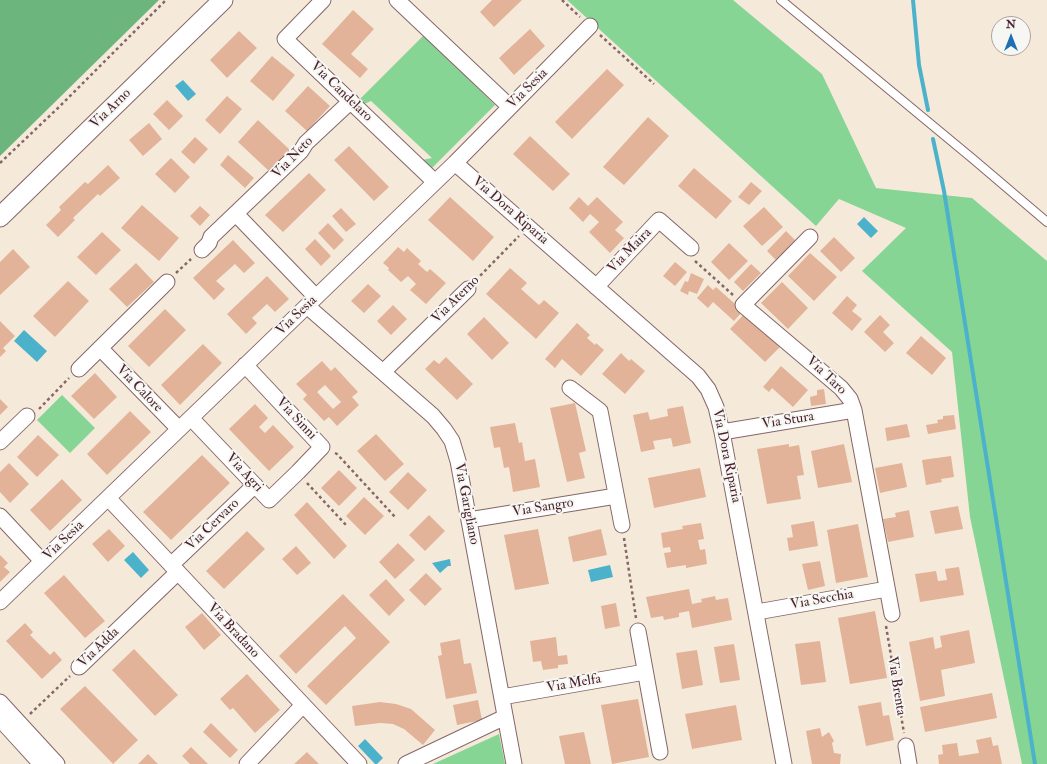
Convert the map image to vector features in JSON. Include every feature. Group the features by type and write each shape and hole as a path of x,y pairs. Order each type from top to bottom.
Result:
{"street":[{"name":"Via Arno","path":"0,217 223,0"},
{"name":"Via Candelaro","path":"323,0 285,39 435,182"},
{"path":"397,0 510,107"},
{"name":"Via Sesia","path":"0,602 435,182 590,26"},
{"name":"Via Neto","path":"202,250 209,242 211,237 302,151 306,143 351,102"},
{"name":"Via Dora Riparia","path":"455,162 702,381 714,400 722,432 757,612 784,764"},
{"path":"236,214 312,301"},
{"name":"Via Maira","path":"596,287 659,220 690,248"},
{"path":"744,305 810,237"},
{"path":"78,369 167,282"},
{"name":"Via Aterno","path":"383,372 468,289"},
{"name":"Via Garigliano","path":"312,301 383,372 434,416 448,434 455,449 514,764"},
{"name":"Via Taro","path":"744,305 844,390 850,400 854,410 892,614"},
{"name":"Via Calore","path":"100,348 179,429"},
{"name":"Via Sinni","path":"245,365 322,447 298,472"},
{"path":"570,388 600,411 622,524"},
{"name":"Via Stura","path":"722,432 854,410"},
{"path":"0,442 27,416"},
{"name":"Via Agri","path":"191,418 269,500 298,472"},
{"name":"Via Cervaro","path":"175,569 255,485"},
{"name":"Via Sangro","path":"469,520 616,496"},
{"name":"Via Bradano","path":"108,498 359,764"},
{"path":"0,516 42,561"},
{"name":"Via Adda","path":"79,667 175,569"},
{"name":"Via Secchia","path":"757,612 887,589"},
{"path":"638,631 660,752"},
{"name":"Via Melfa","path":"502,697 646,672"},
{"path":"0,702 57,764"},
{"path":"247,764 303,705"},
{"path":"406,764 505,717"},
{"path":"0,719 41,764"},
{"path":"906,746 909,764"}],"lane":[{"path":"781,0 1047,222"}],"path":[{"path":"0,163 166,0"},
{"path":"562,0 654,84"},
{"name":"Via Aterno","path":"468,289 528,227"},
{"path":"690,248 686,253 744,305"},
{"path":"167,282 202,250"},
{"path":"27,416 34,414 78,369"},
{"path":"322,447 337,454 396,518"},
{"path":"298,472 346,525"},
{"path":"622,524 638,631"},
{"name":"Via Brenta","path":"892,614 884,616 906,746"},
{"name":"Via Adda","path":"20,724 79,667"}],"green space":[{"path":"0,0 159,0 0,156"},
{"path":"567,0 733,0 822,74 876,188 972,198 1047,261 1047,764 1022,764 970,517 952,352 862,271 906,228 839,199 816,226"},
{"path":"424,35 495,105 431,169 422,160 432,158 371,101 364,104 359,100"},
{"path":"62,395 95,428 70,453 37,420"},
{"path":"499,734 505,764 433,764"}],"water":[{"path":"183,80 196,94 188,101 175,86"},
{"path":"864,217 878,231 871,238 857,224"},
{"path":"24,330 47,351 37,362 14,341"},
{"path":"133,552 149,570 141,578 124,560"},
{"path":"450,559 451,566 448,566 440,573 432,563"},
{"path":"610,565 613,577 591,582 588,570"},
{"path":"365,739 383,758 377,764 375,764 358,746"}],"building":[{"path":"492,0 522,0 494,27 480,12"},
{"path":"353,10 374,29 351,54 368,69 360,78 322,44"},
{"path":"530,29 545,46 514,75 499,58"},
{"path":"239,31 257,48 227,78 210,60"},
{"path":"272,56 295,75 273,101 250,81"},
{"path":"607,69 624,85 572,139 555,122"},
{"path":"308,86 330,106 307,131 285,111"},
{"path":"227,96 242,109 220,134 205,120"},
{"path":"167,100 183,116 169,130 153,114"},
{"path":"648,117 669,136 624,185 603,167"},
{"path":"258,120 290,150 270,172 238,142"},
{"path":"149,123 162,139 143,156 129,140"},
{"path":"530,136 570,174 553,191 513,154"},
{"path":"195,137 208,149 194,164 181,152"},
{"path":"349,146 389,187 374,201 334,160"},
{"path":"228,155 254,178 245,188 220,165"},
{"path":"171,158 190,177 175,193 155,174"},
{"path":"108,165 120,178 100,196 98,194 73,218 75,220 58,237 46,225 61,210 59,207 85,182 88,184"},
{"path":"694,168 732,201 716,219 678,186"},
{"path":"309,173 326,190 283,232 265,215"},
{"path":"751,182 762,191 749,205 738,197"},
{"path":"450,197 494,237 473,261 428,220"},
{"path":"579,197 588,206 597,197 623,222 615,230 624,238 610,253 589,232 599,222 590,214 583,222 569,208"},
{"path":"142,205 179,238 159,261 121,228"},
{"path":"200,206 210,215 200,226 190,216"},
{"path":"764,207 783,227 762,246 743,226"},
{"path":"341,208 356,224 346,232 332,216"},
{"path":"328,223 344,240 334,250 318,233"},
{"path":"786,231 797,242 778,262 767,251"},
{"path":"102,232 121,250 96,275 77,257"},
{"path":"834,237 855,258 841,272 820,251"},
{"path":"315,239 331,256 321,266 305,249"},
{"path":"233,240 255,263 244,273 235,264 216,281 225,289 214,300 193,278"},
{"path":"729,243 748,261 729,280 711,262"},
{"path":"398,247 404,252 407,248 421,261 418,264 427,272 430,269 446,283 426,304 410,290 416,284 408,276 401,282 383,263"},
{"path":"13,249 30,267 0,295 0,262"},
{"path":"810,253 837,277 814,301 788,276"},
{"path":"675,262 687,272 675,286 663,276"},
{"path":"136,263 154,282 127,307 109,289"},
{"path":"751,264 761,273 743,291 734,282"},
{"path":"510,268 527,283 521,289 539,305 544,300 559,313 536,339 486,294"},
{"path":"691,273 704,279 697,294 689,291 688,295 680,291 685,281 688,282"},
{"path":"267,276 289,299 275,312 267,304 252,318 257,323 246,334 227,314"},
{"path":"68,281 89,301 55,337 33,316"},
{"path":"782,282 808,308 788,329 761,303"},
{"path":"368,284 381,296 364,313 351,301"},
{"path":"708,285 713,290 716,287 743,311 734,321 713,302 708,308 697,298"},
{"path":"847,296 857,305 852,311 862,319 852,331 832,313"},
{"path":"393,305 407,319 391,335 377,321"},
{"path":"165,309 186,330 149,367 128,346"},
{"path":"746,312 782,345 765,362 730,329"},
{"path":"880,315 890,325 883,332 894,343 885,352 864,332"},
{"path":"484,317 509,343 492,360 467,334"},
{"path":"0,321 15,336 3,348 6,351 0,357"},
{"path":"577,323 590,335 587,338 604,350 581,376 562,359 555,368 545,359"},
{"path":"921,336 946,358 932,375 906,353"},
{"path":"203,344 222,363 180,405 161,385"},
{"path":"621,353 629,361 631,359 645,371 625,394 602,374"},
{"path":"446,357 473,384 457,400 425,369 434,360 439,364"},
{"path":"322,361 331,371 335,367 358,392 352,397 359,405 337,426 329,417 324,421 303,399 307,395 296,384","holes":["325,385 341,402 333,409 317,392"]},
{"path":"781,366 808,390 793,407 772,388 769,392 763,387"},
{"path":"95,373 117,397 94,419 71,396"},
{"path":"824,389 826,404 811,406 810,397 817,395 817,390"},
{"path":"0,399 8,407 0,415"},
{"path":"575,403 586,451 579,453 585,478 567,482 550,408"},
{"path":"255,404 268,418 259,427 265,433 273,425 294,447 269,471 229,429"},
{"path":"683,406 691,443 673,447 671,438 653,441 655,449 641,452 633,415 648,412 650,420 668,416 667,409"},
{"path":"130,411 151,432 107,475 87,454"},
{"path":"954,415 956,429 928,434 926,425 938,423 937,420 943,419 943,416"},
{"path":"515,423 519,443 522,442 525,461 535,459 540,487 513,492 509,467 504,468 500,447 494,448 490,427"},
{"path":"907,424 910,437 887,441 885,428"},
{"path":"376,434 404,464 385,481 357,451"},
{"path":"38,435 59,455 37,477 17,457"},
{"path":"789,444 789,447 799,445 804,475 797,476 801,499 767,504 757,449"},
{"path":"844,444 852,482 818,488 811,451"},
{"path":"202,455 230,483 171,540 143,512"},
{"path":"951,456 954,477 941,479 942,482 926,485 922,460"},
{"path":"9,463 29,484 10,503 0,492 0,472"},
{"path":"902,463 907,487 880,493 875,468"},
{"path":"700,468 706,497 654,508 648,478"},
{"path":"339,470 357,488 339,506 321,488"},
{"path":"408,472 427,490 408,510 389,492"},
{"path":"62,479 82,500 50,531 30,510"},
{"path":"364,497 384,516 365,535 346,516"},
{"path":"307,502 347,546 334,559 294,515"},
{"path":"958,506 963,529 935,534 930,511"},
{"path":"909,510 914,537 888,542 883,519 896,517 895,513"},
{"path":"429,515 445,531 425,551 409,535"},
{"path":"814,521 818,546 789,551 787,538 793,537 791,525"},
{"path":"701,523 704,539 698,540 700,550 705,549 707,564 686,568 686,565 667,568 664,553 671,552 670,547 663,548 661,533 683,529 682,526"},
{"path":"858,524 868,577 836,583 827,530"},
{"path":"109,529 125,546 108,562 92,544"},
{"path":"538,529 549,584 515,590 504,535"},
{"path":"601,529 607,555 573,562 568,537"},
{"path":"247,531 265,549 224,589 206,571"},
{"path":"398,543 415,560 395,579 379,562"},
{"path":"296,546 311,563 297,575 282,559"},
{"path":"0,555 8,563 4,567 10,572 0,582"},
{"path":"820,561 825,586 808,590 802,564"},
{"path":"959,567 964,595 920,602 915,574 936,571 938,581 947,580 945,569"},
{"path":"426,573 442,589 425,606 409,590"},
{"path":"64,575 105,621 85,638 44,593"},
{"path":"386,579 405,600 389,616 369,595"},
{"path":"689,589 692,604 702,602 701,599 715,596 716,600 728,598 732,620 692,628 689,611 679,613 679,617 664,620 663,616 651,618 646,597"},
{"path":"343,594 390,642 326,705 307,686 356,638 345,626 296,674 279,656"},
{"path":"616,603 620,626 605,629 601,606"},
{"path":"875,611 887,678 850,684 838,618"},
{"path":"202,613 221,635 204,650 185,627"},
{"path":"25,623 33,632 30,635 50,655 54,651 62,660 42,679 6,641"},
{"path":"969,630 975,663 941,670 945,696 920,701 909,642 933,637 935,649 942,647 940,636"},
{"path":"556,637 558,656 567,655 568,664 558,665 558,668 543,670 541,661 533,662 530,641"},
{"path":"460,639 464,664 471,663 477,693 446,699 438,656 442,655 440,643"},
{"path":"820,641 826,682 801,685 795,644"},
{"path":"734,644 740,680 720,683 714,647"},
{"path":"134,649 178,695 155,716 112,670"},
{"path":"697,650 703,685 682,689 676,653"},
{"path":"247,674 280,710 255,733 233,708 230,710 220,699"},
{"path":"85,686 138,740 113,764 60,709"},
{"path":"992,693 997,718 925,732 920,707"},
{"path":"638,699 649,757 612,764 601,705"},
{"path":"478,700 482,720 457,725 453,705"},
{"path":"380,702 396,704 411,709 435,730 423,745 404,729 393,724 380,723 355,726 352,706"},
{"path":"881,702 883,716 889,715 894,740 866,746 858,706"},
{"path":"736,705 742,740 692,749 685,714"},
{"path":"211,723 238,750 230,758 203,732"},
{"path":"820,728 822,737 829,732 834,741 832,743 834,753 841,754 840,764 812,764 806,731"},
{"path":"584,732 591,764 565,764 559,736"},
{"path":"991,737 993,746 998,745 1002,764 939,764 938,755 943,754 942,745 957,743 959,756 979,753 976,740"},
{"path":"191,747 208,764 190,764 182,756"},
{"path":"307,752 319,764 294,764"},
{"path":"148,754 158,764 138,764"}],"waterway":[{"path":"913,0 919,65 928,110"},
{"path":"933,139 944,191 1035,764"}]}
